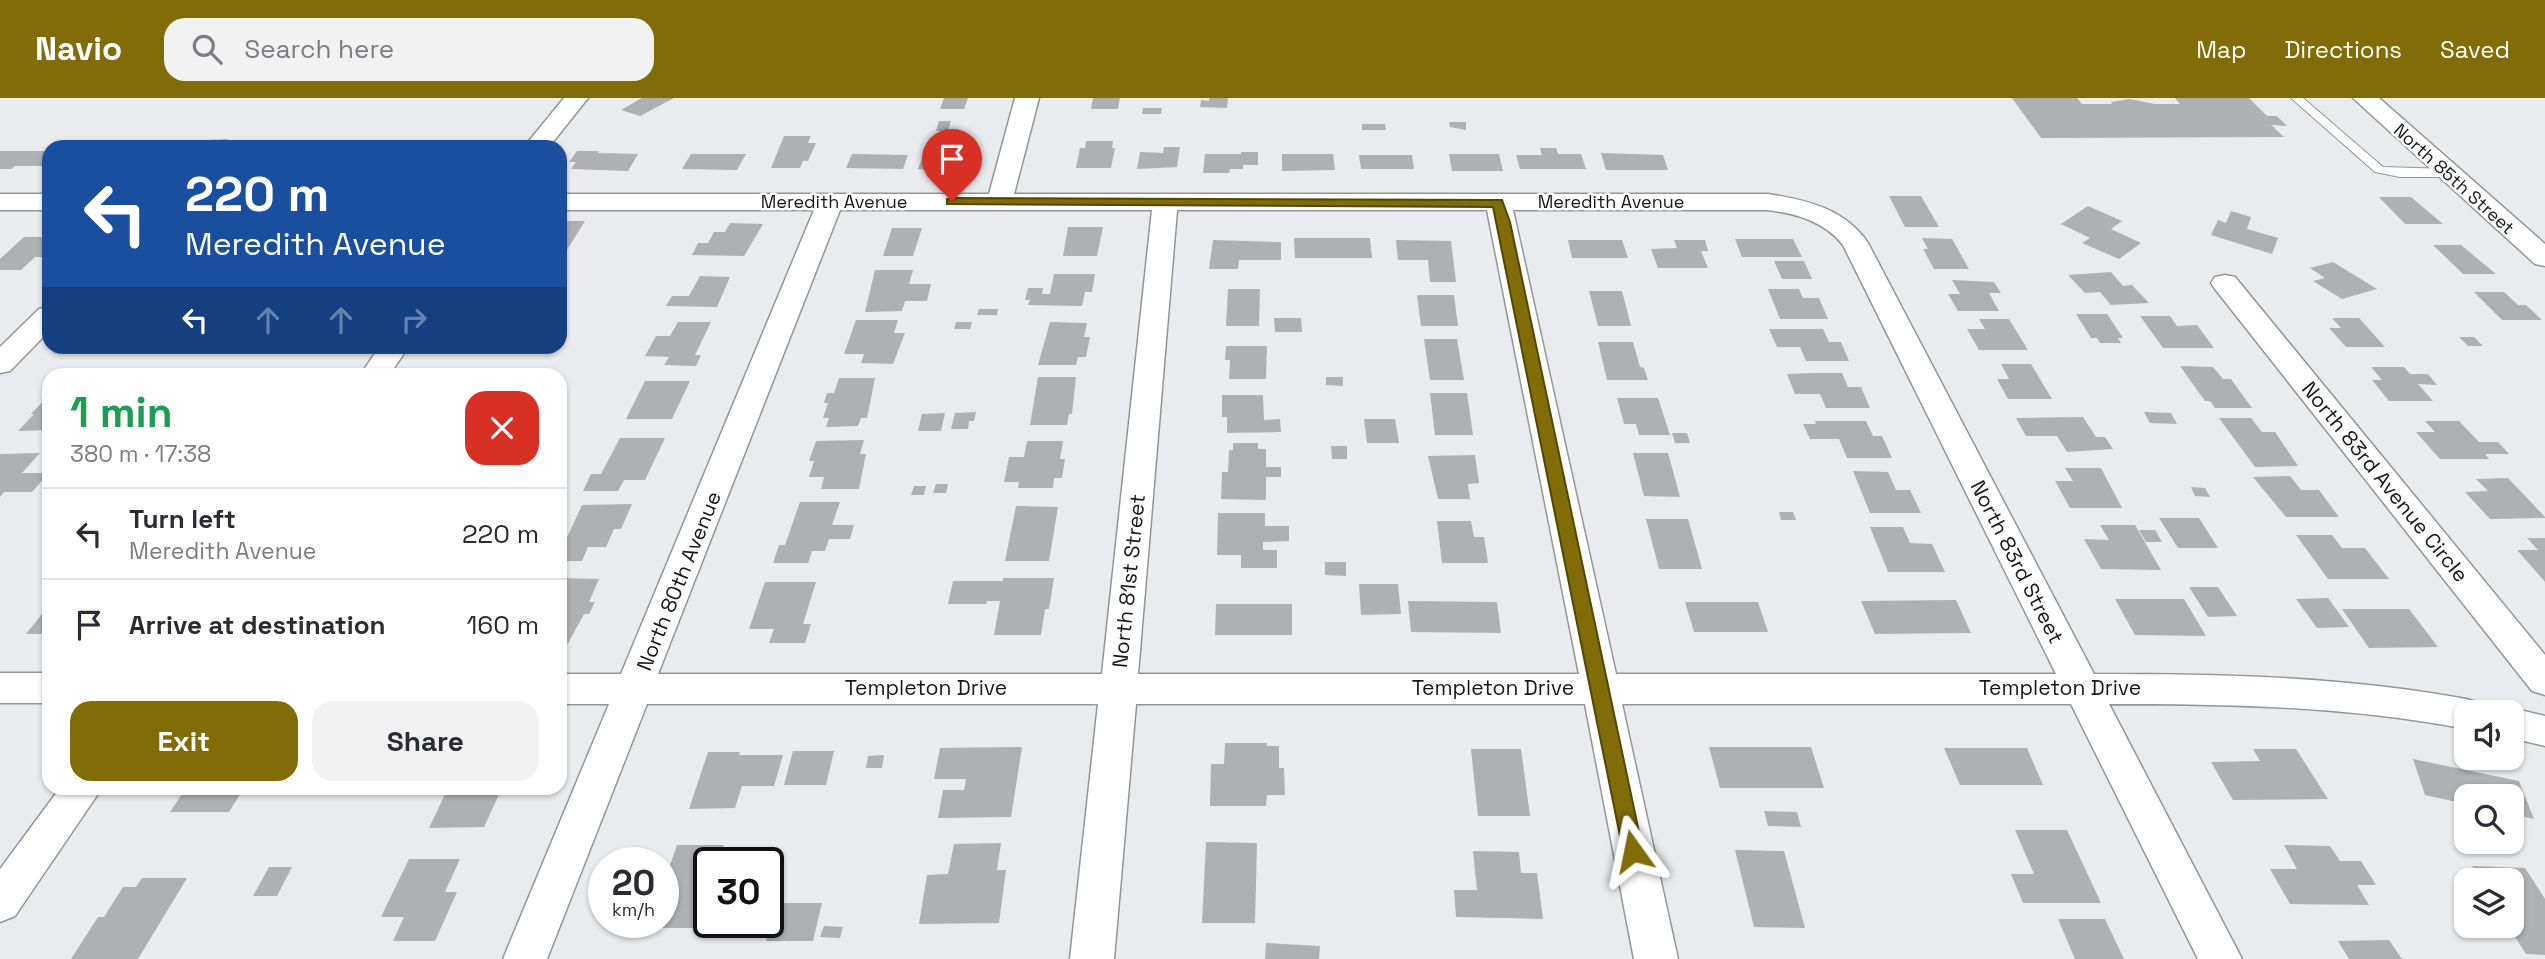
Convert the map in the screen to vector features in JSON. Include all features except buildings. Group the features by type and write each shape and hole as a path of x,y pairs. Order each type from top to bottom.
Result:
{"street":[{"path":"542,140 576,98"},
{"path":"1000,201 1027,98"},
{"name":"North 85th Street","path":"2365,98 2545,258"},
{"path":"0,202 42,202"},
{"name":"Meredith Avenue","path":"567,202 1768,202 1820,215"},
{"name":"North 80th Avenue","path":"526,959 830,203"},
{"name":"North 81st Street","path":"1092,959 1165,216 1164,203"},
{"path":"1498,203 1656,959"},
{"name":"North 83rd Street","path":"1820,215 1837,224 1855,243 2220,959"},
{"name":"North 83rd Avenue Circle","path":"2225,283 2545,681"},
{"path":"0,364 42,322"},
{"path":"0,688 42,688"},
{"name":"Templeton Drive","path":"567,689 2244,688 2352,696 2454,712"},
{"path":"2524,726 2545,731"},
{"path":"0,903 77,795"}],"lane":[{"path":"2296,98 2379,170 2448,173"}],"route":[{"path":"952,201 1498,203 1633,851"}]}
